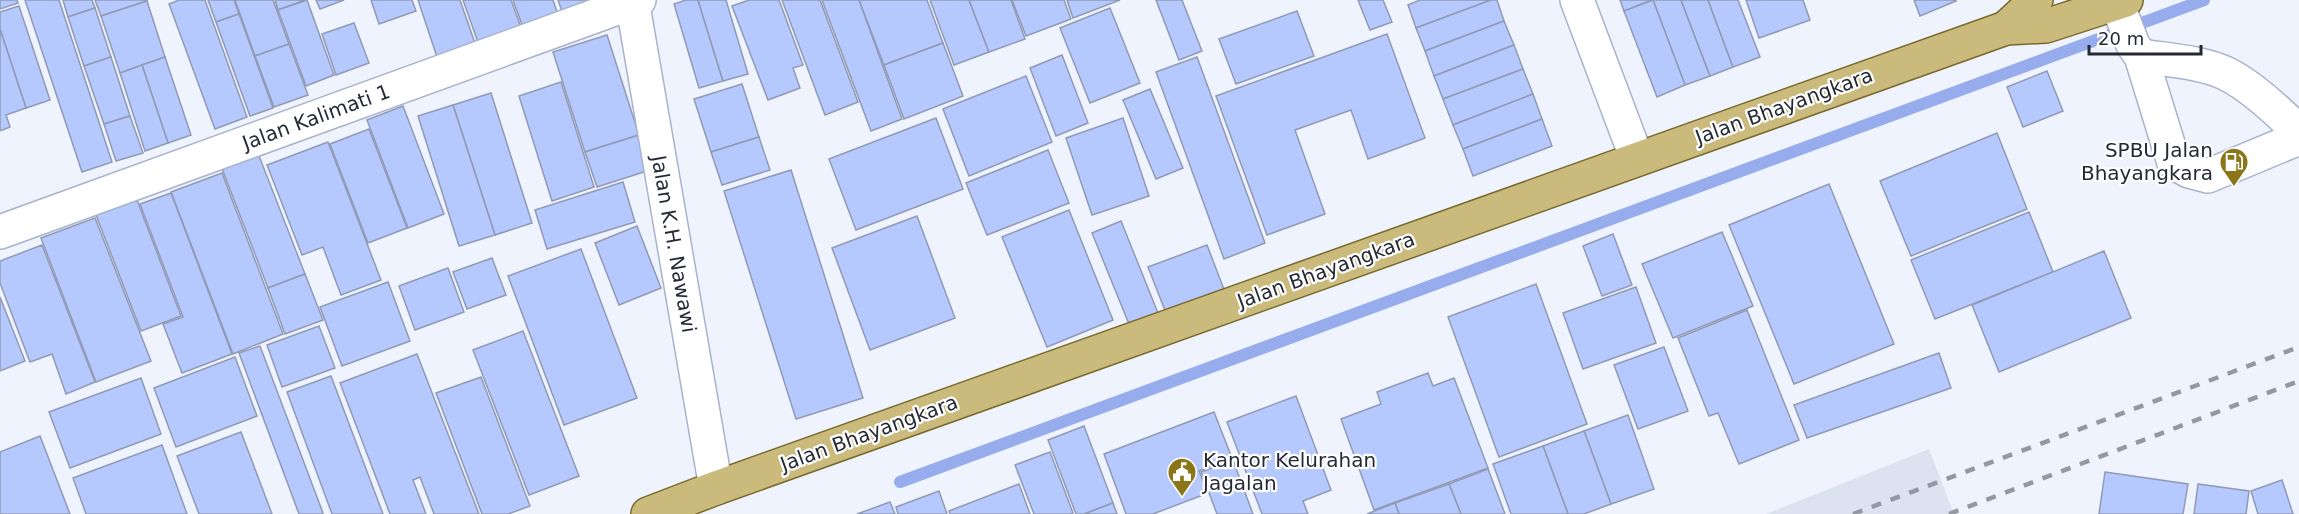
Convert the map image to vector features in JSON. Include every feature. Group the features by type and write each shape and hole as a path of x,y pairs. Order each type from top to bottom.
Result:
{"main road":[{"name":"Jalan Bhayangkara","path":"2006,28 2036,0"},
{"name":"Jalan Bhayangkara","path":"648,514 2006,28 2128,24"}],"street":[{"path":"1577,0 1637,159"},
{"name":"Jalan Kalimati 1","path":"0,232 635,1"},
{"name":"Jalan K.H. Nawawi","path":"635,1 716,488"},
{"path":"2128,24 2192,64 2227,74 2277,111 2299,132"},
{"path":"2128,24 2174,163 2189,171 2208,176 2299,138"}],"shaded area":[{"path":"1929,449 1954,514 1766,514"}],"building":[{"path":"0,0 17,0 18,3 0,9"},
{"path":"25,0 59,0 112,162 82,172"},
{"path":"63,0 92,0 95,8 68,17"},
{"path":"95,0 146,0 147,1 101,16"},
{"path":"179,0 205,0 247,117 215,129 169,4"},
{"path":"208,0 234,0 239,14 216,22"},
{"path":"235,0 273,0 289,44 255,56"},
{"path":"275,0 305,0 278,10"},
{"path":"307,0 334,75 306,86 278,10"},
{"path":"316,0 344,0 320,9"},
{"path":"371,0 412,0 416,11 379,24"},
{"path":"418,0 460,0 477,49 439,63"},
{"path":"463,0 511,0 522,30 479,45"},
{"path":"513,0 553,0 559,18 524,30"},
{"path":"558,0 612,0 564,17"},
{"path":"686,0 698,0 723,81 699,88 674,4"},
{"path":"698,0 726,0 748,74 723,81"},
{"path":"749,0 779,0 803,65 793,68 800,88 768,100 732,6"},
{"path":"782,0 820,0 858,102 825,115"},
{"path":"822,0 859,0 902,119 871,131"},
{"path":"859,0 927,0 943,43 884,65"},
{"path":"930,0 969,0 989,52 954,65"},
{"path":"969,0 1011,0 1025,39 989,52"},
{"path":"1012,0 1064,0 1071,19 1026,36"},
{"path":"1067,0 1120,0 1073,18"},
{"path":"1156,0 1182,0 1202,51 1179,60"},
{"path":"1358,0 1383,0 1392,22 1370,30"},
{"path":"1420,0 1491,0 1416,28 1408,5"},
{"path":"1491,0 1497,0 1504,21 1425,51 1416,28"},
{"path":"1620,0 1652,0 1624,11"},
{"path":"1653,0 1681,0 1710,76 1685,85"},
{"path":"1653,0 1685,85 1657,97 1624,11"},
{"path":"1681,0 1708,0 1733,67 1710,76"},
{"path":"1708,0 1738,0 1760,57 1733,67"},
{"path":"1746,0 1803,0 1810,20 1759,38"},
{"path":"1914,0 1956,0 1956,1 1920,16"},
{"path":"147,1 165,57 120,73 101,16"},
{"path":"19,6 50,100 26,108 0,29 0,12"},
{"path":"95,8 111,57 84,66 68,17"},
{"path":"1110,8 1140,83 1090,103 1060,28"},
{"path":"1297,11 1314,56 1236,84 1219,39"},
{"path":"239,14 273,108 250,116 216,22"},
{"path":"1504,21 1514,45 1434,76 1425,51"},
{"path":"354,23 369,63 336,75 322,34"},
{"path":"0,29 26,108 6,115 10,127 0,131"},
{"path":"1387,34 1425,138 1368,159 1351,110 1295,130 1325,214 1267,235 1216,96"},
{"path":"607,35 639,135 585,152 553,52"},
{"path":"943,43 963,96 904,119 884,65"},
{"path":"289,44 308,95 274,107 255,56"},
{"path":"1514,45 1523,69 1443,99 1434,76"},
{"path":"1062,55 1088,123 1056,136 1030,68"},
{"path":"111,57 130,116 104,124 84,66"},
{"path":"165,57 191,135 168,143 142,65"},
{"path":"1197,57 1265,243 1224,259 1156,72"},
{"path":"142,65 168,143 145,151 120,73"},
{"path":"1523,69 1533,94 1453,125 1443,99"},
{"path":"2047,71 2063,111 2023,127 2007,87"},
{"path":"1026,76 1052,142 969,176 943,109"},
{"path":"561,82 594,187 552,201 519,96"},
{"path":"742,84 759,137 711,152 694,99"},
{"path":"1150,89 1183,168 1156,179 1123,100"},
{"path":"491,93 532,223 495,235 453,105"},
{"path":"1533,94 1542,119 1463,149 1453,125"},
{"path":"453,105 495,235 459,246 418,116"},
{"path":"403,106 444,214 408,228 367,120"},
{"path":"130,116 143,153 116,161 104,124"},
{"path":"936,118 963,189 856,230 829,159"},
{"path":"1123,118 1149,196 1092,215 1066,138"},
{"path":"1542,119 1552,146 1473,176 1463,149"},
{"path":"369,129 407,228 368,243 330,144"},
{"path":"1997,133 2027,209 1911,256 1880,181"},
{"path":"639,135 650,170 597,187 585,152"},
{"path":"759,137 770,170 722,185 711,152"},
{"path":"328,142 381,280 341,295 323,247 302,255 267,165"},
{"path":"254,143 305,274 268,288 221,166"},
{"path":"1048,150 1069,203 987,235 966,183"},
{"path":"791,170 863,398 796,419 724,191"},
{"path":"222,173 283,334 233,354 171,192"},
{"path":"623,182 635,222 547,249 535,210"},
{"path":"1829,184 1894,344 1794,384 1729,225"},
{"path":"171,193 232,354 182,373 163,324 183,317 140,204"},
{"path":"137,200 181,316 141,331 96,215"},
{"path":"1069,210 1113,320 1047,347 1002,237"},
{"path":"2029,212 2053,272 1935,319 1911,260"},
{"path":"917,216 955,318 870,350 832,248"},
{"path":"95,218 151,361 96,382 41,238"},
{"path":"1121,221 1160,318 1131,329 1092,233"},
{"path":"637,226 661,288 619,305 595,243"},
{"path":"1722,232 1753,306 1673,338 1642,264"},
{"path":"1613,234 1632,285 1602,296 1583,246"},
{"path":"42,245 95,382 66,394 52,354 30,362 0,283 0,261"},
{"path":"1207,245 1225,292 1166,313 1148,267"},
{"path":"581,249 637,398 564,425 508,276"},
{"path":"2104,251 2131,318 1999,372 1972,305"},
{"path":"492,258 506,295 467,309 453,272"},
{"path":"448,268 464,312 415,330 399,286"},
{"path":"305,274 323,320 285,334 268,288"},
{"path":"388,282 410,341 342,366 320,307"},
{"path":"1536,284 1587,424 1499,457 1448,317"},
{"path":"1636,287 1656,343 1583,369 1563,313"},
{"path":"0,297 25,361 0,371"},
{"path":"1747,310 1799,440 1739,464 1718,413 1709,416 1678,338"},
{"path":"319,326 335,368 282,387 267,345"},
{"path":"523,331 579,476 529,495 473,350"},
{"path":"260,346 323,513 321,514 299,514 239,353"},
{"path":"1664,347 1688,411 1638,429 1614,365"},
{"path":"1939,353 1951,388 1807,438 1794,405"},
{"path":"417,354 479,514 434,514 420,477 413,480 426,514 390,514 340,383"},
{"path":"235,357 257,416 176,447 154,388"},
{"path":"1428,373 1433,386 1454,378 1488,468 1374,510 1341,419 1381,404 1377,392"},
{"path":"331,376 383,514 332,514 287,392"},
{"path":"481,377 530,506 508,514 482,514 436,393"},
{"path":"141,378 161,434 70,468 49,412"},
{"path":"1296,396 1331,490 1303,501 1308,514 1262,514 1227,422"},
{"path":"1214,412 1232,458 1199,471 1208,493 1153,514 1126,514 1104,454"},
{"path":"1628,415 1654,489 1611,504 1584,431"},
{"path":"1084,426 1113,503 1084,514 1076,514 1048,440"},
{"path":"1584,431 1611,504 1584,514 1568,514 1543,446"},
{"path":"241,432 272,514 199,514 177,456"},
{"path":"40,436 70,514 0,514 0,452"},
{"path":"162,445 187,514 86,514 73,478"},
{"path":"1543,446 1568,514 1511,514 1493,464"},
{"path":"1050,452 1073,513 1034,514 1015,465"},
{"path":"1233,460 1253,514 1217,514 1201,472"},
{"path":"1488,469 1505,514 1461,514 1449,484"},
{"path":"2105,472 2188,484 2183,514 2099,514"},
{"path":"2282,480 2293,514 2258,514 2251,491"},
{"path":"1019,484 1030,514 950,514 949,511"},
{"path":"1449,484 1461,514 1399,514 1395,503"},
{"path":"2198,484 2249,491 2246,514 2194,514"},
{"path":"939,491 947,514 898,514 896,507"},
{"path":"890,502 895,514 857,514"},
{"path":"1113,503 1117,514 1084,514"},
{"path":"1395,503 1399,514 1367,514"}],"waterway":[{"path":"900,482 2204,0"}],"railway":[{"path":"1853,514 2299,347"},
{"path":"1949,514 2299,381"}],"place":[{"name":"SPBU Jalan Bhayangkara","path":"2234,188"},
{"name":"Kantor Kelurahan Jagalan","path":"1182,498"}]}
